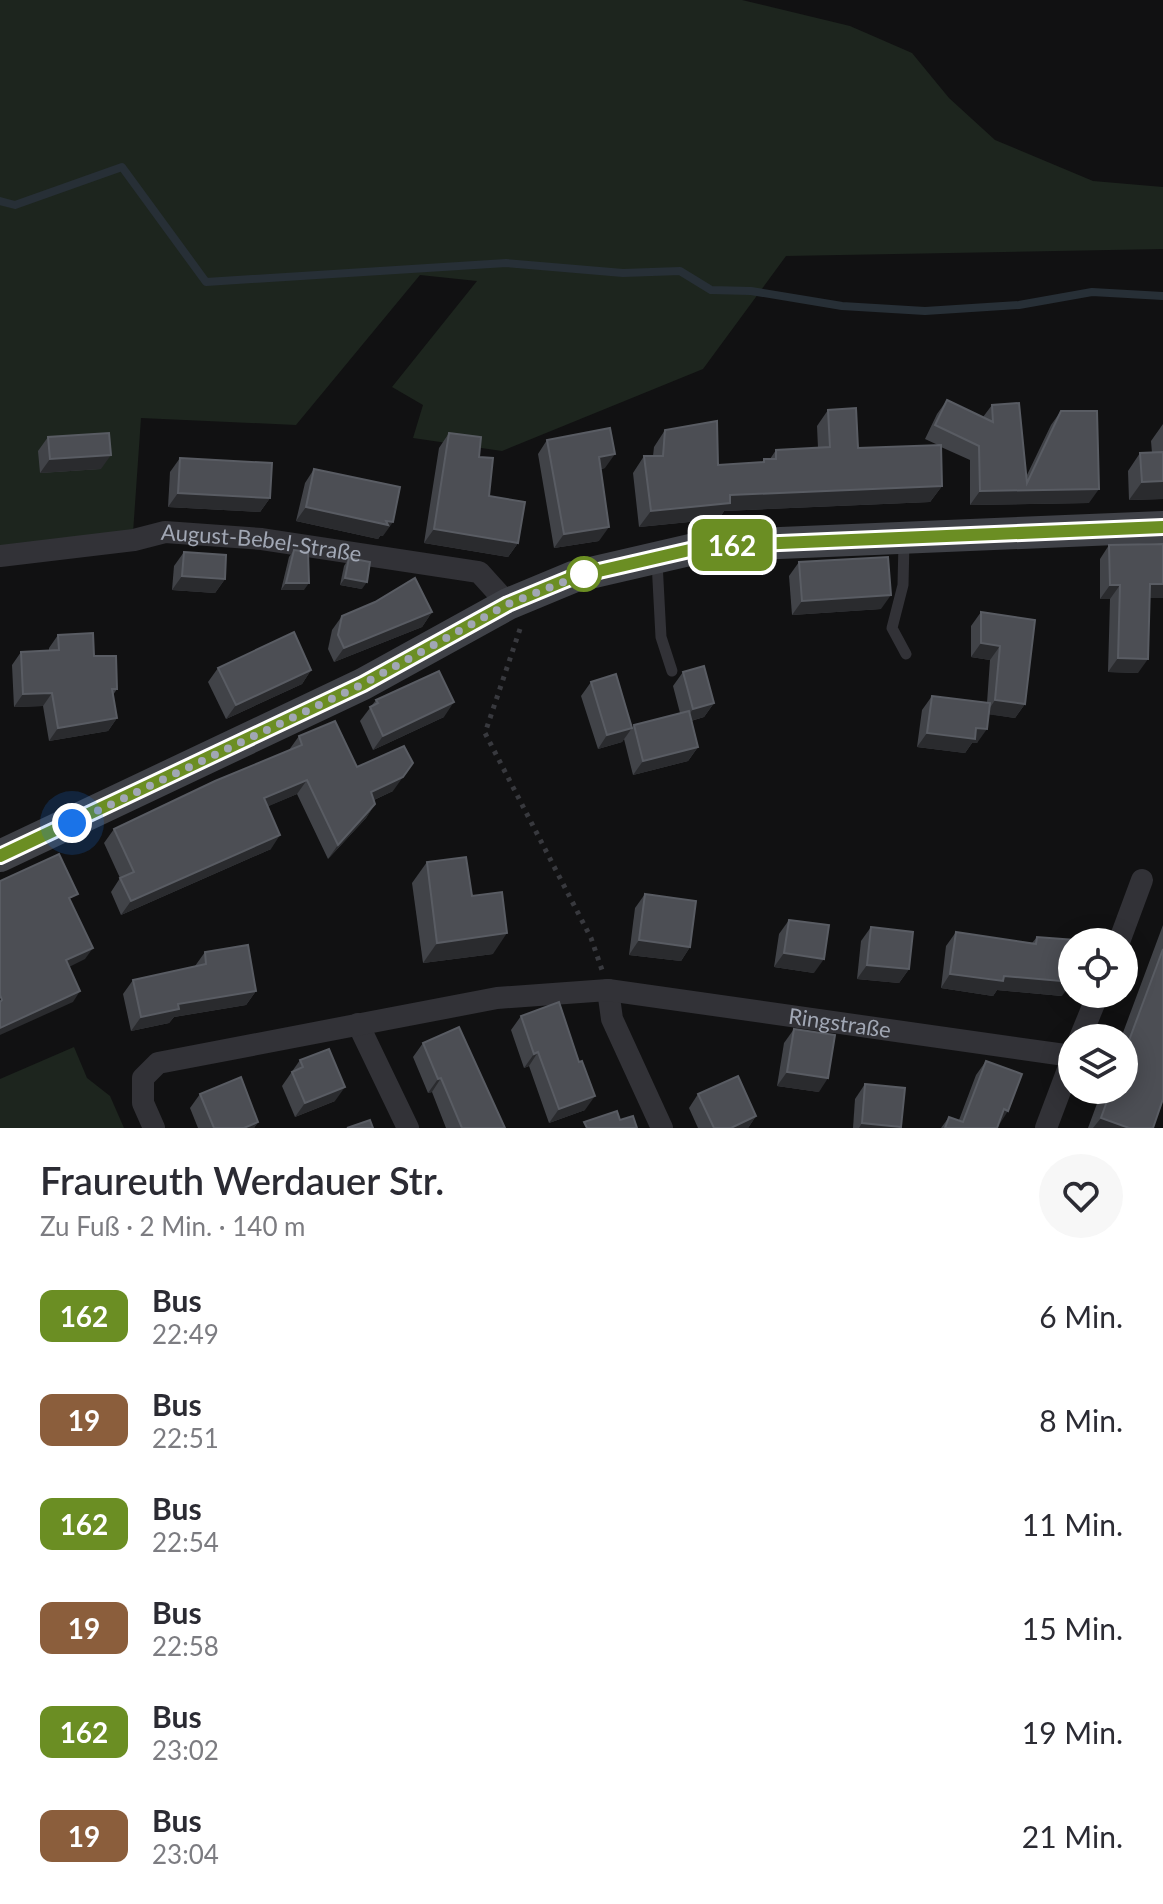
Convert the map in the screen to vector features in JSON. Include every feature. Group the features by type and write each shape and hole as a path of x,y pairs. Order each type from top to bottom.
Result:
{"main road":[{"path":"0,856 363,684 508,604 573,577 707,546 1163,527"}],"street":[{"name":"August-Bebel-Straße","path":"0,556 134,540 165,532 262,539 479,572 508,604"},
{"path":"1124,928 1142,880"},
{"name":"Ringstraße","path":"154,1128 143,1103 143,1078 158,1063 497,998 608,990 1058,1056"},
{"path":"608,990 612,1019 662,1128"},
{"path":"358,1024 408,1128"},
{"name":"Ringstraße","path":"1046,1128 1058,1096"}],"lane":[{"path":"904,538 903,585 892,628 906,654"},
{"path":"657,557 661,637 672,671"}],"path":[{"path":"508,604 521,629 485,733 591,938 608,990"}],"shaded area":[{"path":"0,0 742,0 850,26 912,53 949,98 995,140 1093,181 1163,187 1163,249 786,256 703,369 502,451 413,438 423,405 392,387 477,281 420,275 296,425 141,418 133,533 0,546"},
{"path":"74,1047 87,1078 110,1096 124,1128 0,1128 0,1079"}],"building":[{"path":"947,400 993,422 992,405 1019,403 1027,483 1061,411 1097,411 1099,489 980,491 979,446 935,425"},
{"path":"856,408 858,448 941,445 942,486 730,495 730,503 651,511 644,456 663,456 665,430 717,421 718,465 764,462 764,459 776,459 776,450 830,447 828,410"},
{"path":"610,428 615,454 599,457 609,527 564,534 547,440"},
{"path":"109,433 111,455 50,459 48,437"},
{"path":"449,433 481,437 479,457 493,458 489,496 525,502 518,543 434,529"},
{"path":"1163,452 1163,481 1142,482 1140,453"},
{"path":"180,458 272,463 270,498 178,493"},
{"path":"314,469 400,487 393,522 386,521 388,525 306,507"},
{"path":"1163,544 1163,584 1150,584 1148,659 1118,658 1120,585 1110,585 1109,545"},
{"path":"294,550 308,552 309,583 286,583"},
{"path":"184,552 226,555 225,579 182,576"},
{"path":"888,557 891,595 802,601 799,562"},
{"path":"349,558 370,562 367,582 345,578"},
{"path":"415,578 432,612 344,648 338,635 342,616 375,602"},
{"path":"981,612 1035,620 1025,704 995,700 1000,646 981,643"},
{"path":"294,632 311,670 236,705 218,668"},
{"path":"93,633 94,656 116,656 117,689 112,689 117,718 58,728 52,693 23,694 21,652 59,650 58,635"},
{"path":"704,666 714,703 693,709 683,672"},
{"path":"439,671 454,702 383,736 370,707 378,703 376,700"},
{"path":"616,674 632,728 607,735 591,682"},
{"path":"932,696 990,703 987,729 976,728 975,739 927,733"},
{"path":"689,711 698,747 643,761 634,725"},
{"path":"335,721 357,767 404,746 413,763 403,777 371,792 375,804 338,845 307,780 264,798 280,835 131,901 120,878 134,872 114,829 215,781 302,745 299,736"},
{"path":"59,854 78,894 69,898 93,948 66,960 80,991 0,1028 0,881"},
{"path":"466,857 472,896 502,892 507,933 437,943 427,862"},
{"path":"645,894 696,901 690,947 639,940"},
{"path":"789,920 829,925 824,959 784,953"},
{"path":"871,927 913,932 909,969 867,965"},
{"path":"956,932 1036,944 1037,937 1058,939 1058,981 1004,976 1003,981 950,974"},
{"path":"248,945 256,991 178,1004 179,1009 141,1017 133,980 206,964 205,952"},
{"path":"1163,949 1163,1099 1153,1128 1129,1128 1101,1118 1106,1104 1138,1104 1138,1024 1135,1024"},
{"path":"559,1002 579,1062 582,1061 595,1096 559,1109 521,1016"},
{"path":"459,1027 505,1128 462,1128 441,1078 438,1079 423,1043"},
{"path":"794,1029 835,1035 828,1078 787,1072"},
{"path":"329,1049 345,1087 305,1103 292,1072 303,1067 300,1060"},
{"path":"986,1061 1022,1074 1008,1111 1004,1109 997,1128 945,1128 949,1117 963,1122"},
{"path":"738,1076 756,1116 731,1128 714,1128 698,1094"},
{"path":"241,1077 258,1122 244,1128 214,1128 200,1094"},
{"path":"865,1084 905,1088 901,1127 862,1123"},
{"path":"617,1111 620,1120 633,1116 637,1128 587,1128 584,1122"},
{"path":"370,1120 373,1128 347,1128"}],"waterway":[{"path":"0,201 15,205 122,167 206,282 506,263 623,273 680,271 711,290 751,291 842,306 925,311 1019,305 1092,292 1163,296"}],"bus line":[{"name":"162","path":"0,856 363,684 508,604 573,577 707,546 1163,527"}],"route":[{"path":"72,823 363,684 508,604 584,574"}]}
